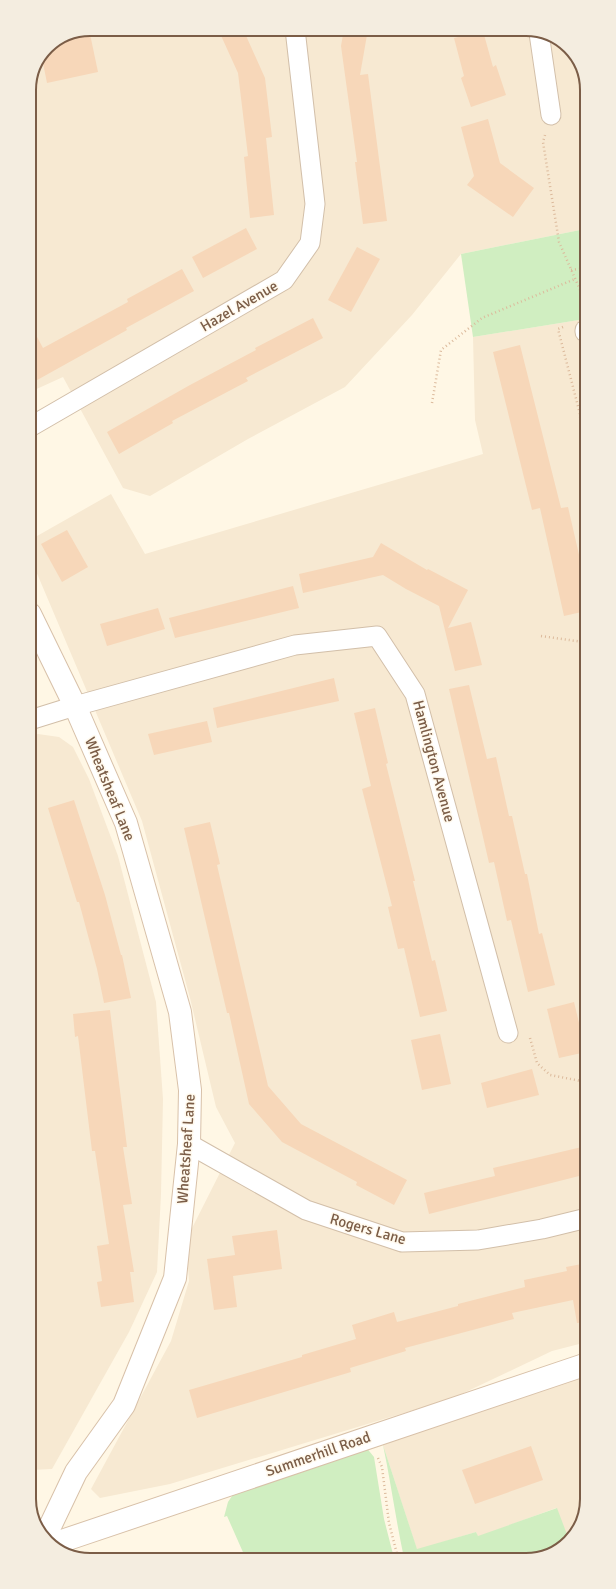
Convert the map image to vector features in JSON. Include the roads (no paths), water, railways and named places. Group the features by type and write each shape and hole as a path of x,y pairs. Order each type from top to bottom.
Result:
{"street":[{"name":"Hazel Avenue","path":"36,424 284,280 310,243 315,204 296,36"},
{"path":"540,38 551,115"},
{"name":"Wheatsheaf Lane","path":"36,626 75,706 126,823 180,1012 190,1090 189,1144 175,1278 124,1405 76,1472 47,1532"},
{"name":"Hamlington Avenue","path":"75,706 295,645 377,636 415,694 508,1033"},
{"path":"36,718 75,706"},
{"name":"Rogers Lane","path":"189,1144 306,1210 402,1242 478,1240 542,1230 580,1220"},
{"name":"Summerhill Road","path":"58,1542 580,1366"}]}
